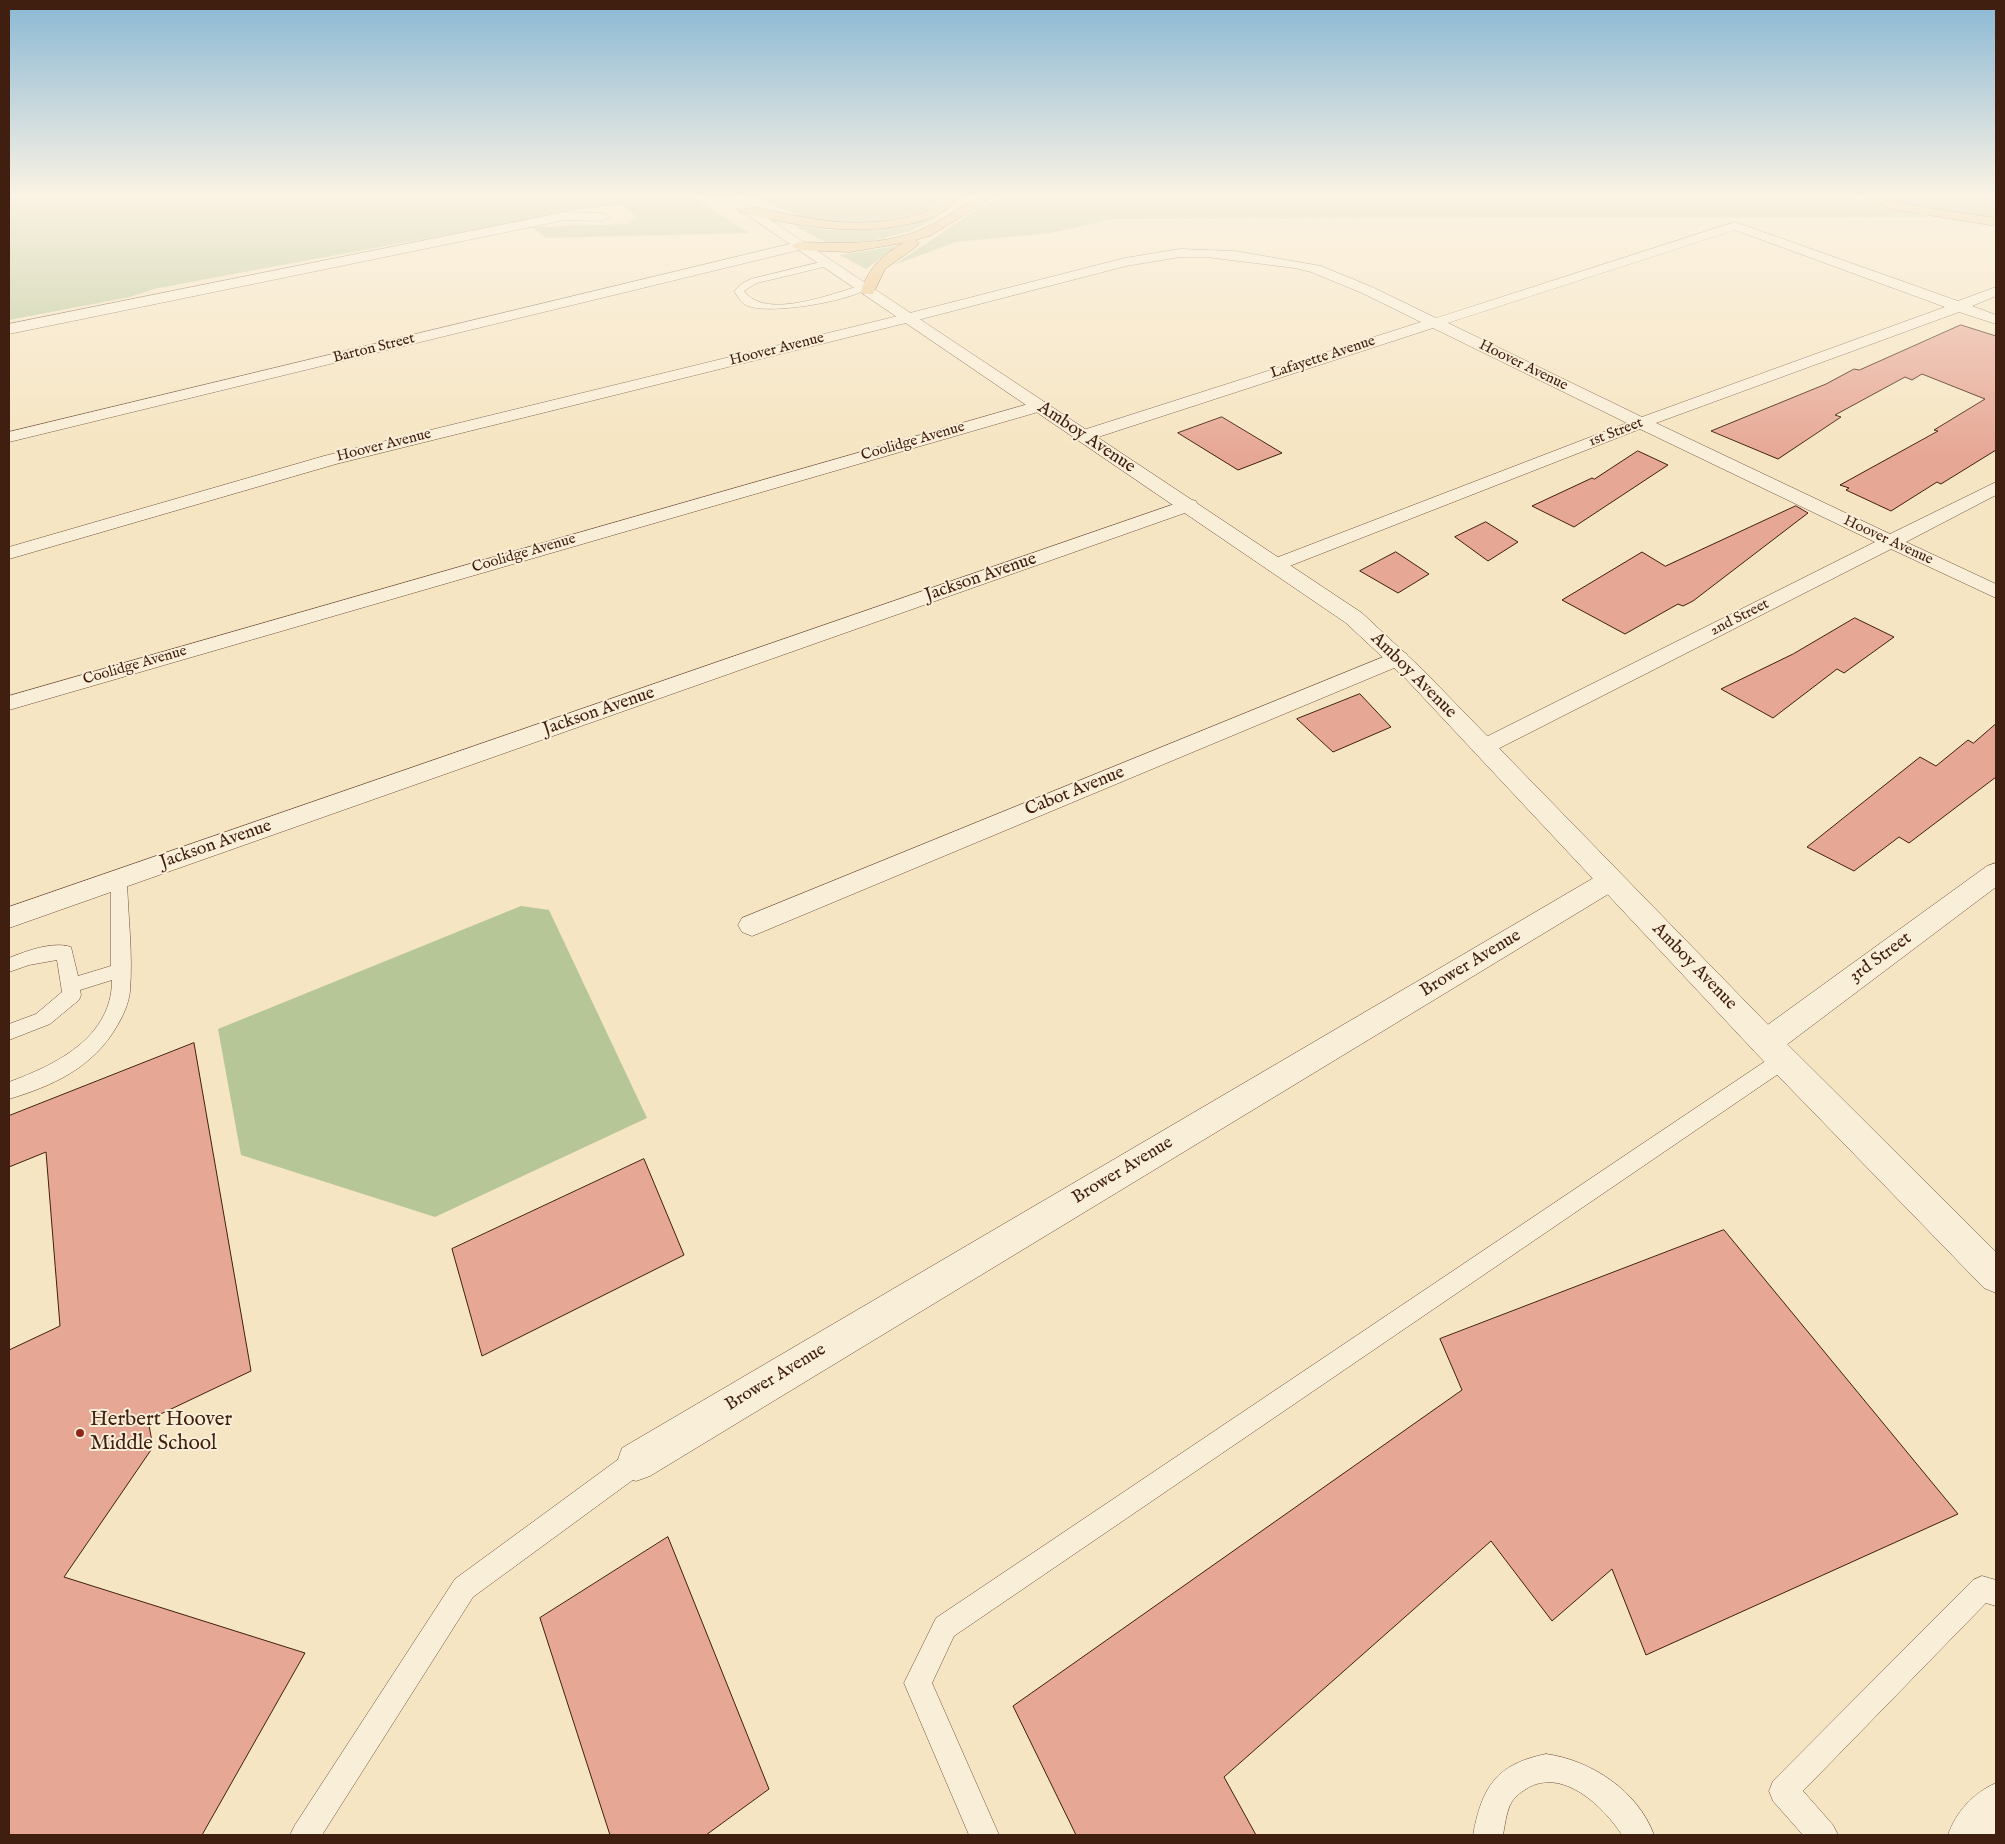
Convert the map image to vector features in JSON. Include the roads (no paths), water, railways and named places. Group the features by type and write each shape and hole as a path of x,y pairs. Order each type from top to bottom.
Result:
{"highway":[{"path":"865,290 868,283"}],"street":[{"path":"9,328 232,283"},
{"name":"Barton Street","path":"9,437 645,283"},
{"name":"Amboy Avenue","path":"854,283 910,318 1083,436 1189,505 1354,618 1398,658 1774,1051 1996,1276"},
{"name":"Hoover Avenue","path":"9,553 330,460 910,318 1044,283"},
{"name":"Hoover Avenue","path":"1350,283 1996,592"},
{"name":"Lafayette Avenue","path":"1083,436 1556,283"},
{"name":"Lafayette Avenue","path":"1890,283 1958,308"},
{"name":"1st Street","path":"1275,565 1641,423 1958,308 1996,291"},
{"path":"1958,308 1996,320"},
{"name":"Coolidge Avenue","path":"9,703 1039,406"},
{"name":"2nd Street","path":"1484,748 1996,488"},
{"name":"Jackson Avenue","path":"9,918 1189,505"},
{"name":"Cabot Avenue","path":"752,925 1398,658"},
{"name":"3rd Street","path":"1774,1051 1996,873"},
{"name":"Brower Avenue","path":"636,1462 1611,880"},
{"path":"1971,1835 1996,1806"}],"lane":[{"path":"750,283 739,291 751,303 786,309 865,290"},
{"path":"9,1091 56,1073 87,1051 118,1010 121,992 119,880"},
{"path":"9,965 28,958 65,952 72,995 43,1019 9,1032"},
{"path":"70,985 121,970"},
{"path":"984,1835 918,1683 945,1627 1774,1051"},
{"path":"305,1835 464,1588 636,1462"},
{"path":"1823,1835 1783,1791 1982,1589 1996,1593"},
{"path":"1488,1835 1494,1806 1508,1783 1528,1771 1554,1768 1581,1776 1607,1794 1630,1820 1639,1835"}],"place":[{"name":"Herbert Hoover Middle School","path":"80,1433"}]}
